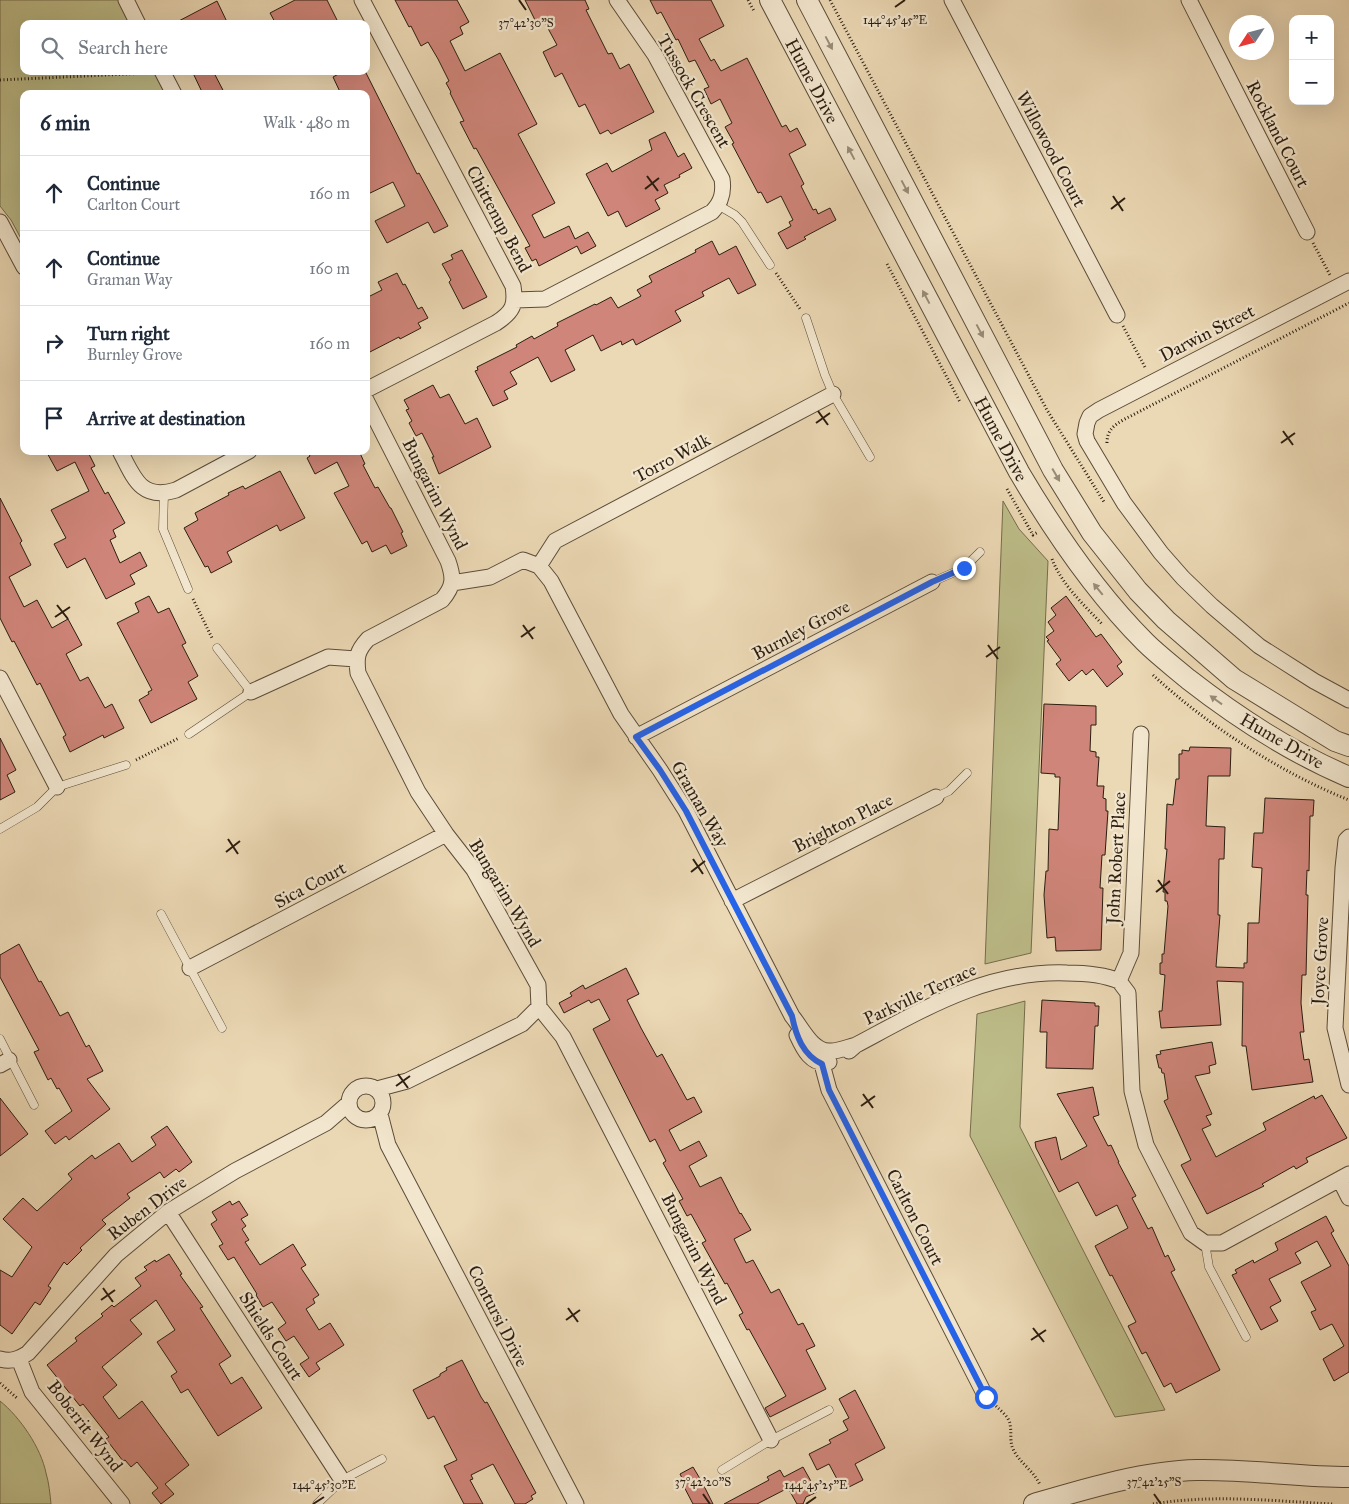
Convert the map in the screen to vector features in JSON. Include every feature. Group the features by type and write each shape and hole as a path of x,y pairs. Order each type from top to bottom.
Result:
{"street":[{"path":"126,0 136,20"},
{"name":"Chittenup Bend","path":"362,0 513,286 515,300 511,311 496,323 370,388"},
{"name":"Tussock Crescent","path":"617,0 655,55 722,179 722,197 718,205"},
{"name":"Hume Drive","path":"770,0 1019,472 1050,524 1071,554 1109,602 1146,643 1209,695 1252,727 1323,766 1349,777"},
{"name":"Hume Drive","path":"807,0 1053,470 1092,533 1138,591 1166,620 1234,679 1335,741 1349,746"},
{"name":"Willowood Court","path":"952,0 1117,315"},
{"name":"Rockland Court","path":"1189,0 1307,232"},
{"path":"160,75 171,90"},
{"path":"515,300 545,299 712,212 718,205"},
{"path":"0,222 20,260"},
{"name":"Darwin Street","path":"1343,284 1098,410 1090,416 1085,434 1087,441 1112,485 1140,526 1183,578 1259,646 1314,681 1349,700"},
{"name":"Torro Walk","path":"540,566 554,541 833,394"},
{"name":"Bungarim Wynd","path":"370,408 448,561 452,572 452,583"},
{"path":"122,455 135,480 152,492 164,493 176,490 242,455"},
{"path":"251,692 328,657 356,659 360,647 368,639 442,600 450,591 452,583 490,577 523,560 540,566"},
{"name":"Graman Way","path":"540,566 552,581 621,714 674,790 792,1016 822,1057"},
{"name":"Burnley Grove","path":"636,737 932,582"},
{"name":"Bungarim Wynd","path":"356,659 358,673 418,792 446,834 474,870 538,985 539,1007 563,1037 771,1440"},
{"path":"0,678 57,787"},
{"name":"John Robert Place","path":"1119,981 1131,954 1141,734"},
{"name":"Brighton Place","path":"732,901 936,797"},
{"name":"Sica Court","path":"190,968 446,834"},
{"name":"Joyce Grove","path":"1349,838 1346,840 1343,868 1335,1028 1349,1085"},
{"name":"Parkville Terrace","path":"822,1057 830,1052 856,1045 932,1006 991,981 1054,972 1106,975 1119,981"},
{"path":"1119,981 1128,993 1132,1091 1146,1144 1191,1233 1205,1243 1222,1243 1344,1177 1349,1198"},
{"name":"Ruben Drive","path":"19,1358 40,1340 116,1255 168,1212 236,1171 326,1123 366,1111 407,1081 522,1024 539,1007"},
{"name":"Carlton Court","path":"822,1057 829,1090 986,1397"},
{"name":"Ruben Drive","path":"366,1111 352,1093 360,1087 367,1086 377,1089 407,1081"},
{"name":"Contursi Drive","path":"377,1089 380,1093 366,1111 388,1145 576,1504"},
{"name":"Shields Court","path":"168,1212 342,1480"},
{"path":"0,1358 11,1360 19,1358"},
{"name":"Boberrit Wynd","path":"19,1358 32,1392 122,1504"},
{"path":"1040,1502 1136,1477 1195,1470 1258,1471 1324,1477 1349,1477"}],"lane":[{"path":"718,205 735,215 742,222 770,265"},
{"path":"806,318 833,394 870,457"},
{"path":"164,493 163,529 188,588"},
{"name":"Burnley Grove","path":"932,582 964,568 980,552"},
{"path":"189,734 251,692 216,648"},
{"path":"0,829 37,808 57,787 126,765"},
{"name":"Brighton Place","path":"936,797 949,791 967,773"},
{"path":"161,914 222,1028"},
{"path":"0,1039 5,1062 34,1105"},
{"path":"1205,1243 1209,1267 1246,1338"},
{"path":"722,1470 771,1440 829,1410"},
{"path":"317,1504 342,1480 382,1459"}],"path":[{"path":"830,0 1047,410 1108,508"},
{"path":"0,80 99,75"},
{"path":"1307,232 1343,284"},
{"path":"770,265 806,318"},
{"path":"1107,450 1108,432 1114,425 1349,303"},
{"path":"1117,315 1153,382"},
{"path":"188,588 216,648"},
{"path":"126,765 189,734"},
{"path":"986,1397 1005,1414 1010,1424 1010,1437 1013,1449 1019,1460 1039,1482 1040,1502"},
{"path":"1153,1504 1216,1499 1263,1499 1333,1504"}],"green space":[{"path":"0,0 119,0 129,20 20,20 20,75 157,75 165,90 20,90 20,237 11,220 0,206"},
{"path":"1003,501 1019,529 1048,561 1031,953 985,964"},
{"path":"1025,1001 1020,1127 1165,1410 1115,1417 970,1136 977,1014"},
{"path":"0,1401 22,1424 40,1453 47,1477 51,1504 0,1504"}],"building":[{"path":"295,0 327,0 337,20 274,20 270,13"},
{"path":"395,0 457,0 469,22 460,27 463,34 450,41 465,71 500,53 537,124 518,134 555,203 532,215 544,238 569,226 575,239 588,232 596,246 581,254 577,246 539,266 536,259 532,261 525,248 530,246 460,122 464,121 450,93 446,83 449,81 438,59 428,42 421,46"},
{"path":"525,0 585,0 589,9 586,10 608,54 612,53 620,69 629,64 654,112 611,134 608,130 600,134 585,104 579,107 562,73 555,77 543,52 557,45 544,21 537,24"},
{"path":"650,0 711,0 724,26 699,39 711,61 714,59 721,71 747,58 782,127 786,125 790,132 797,128 806,145 789,154 804,184 801,186 813,210 816,209 818,214 830,208 836,220 804,237 806,239 787,249 778,233 791,226 789,222 793,220 781,196 767,203 761,192 758,193 725,127 732,123 720,99 711,104 704,89 709,87 695,60 689,62 678,39 676,40 661,12 657,14"},
{"path":"217,1 226,20 181,20"},
{"path":"194,75 215,75 223,90 201,90"},
{"path":"337,75 367,75 417,174 419,173 448,226 434,233 428,222 387,243 375,221 405,206 393,182 370,193 370,90 339,90 333,77"},
{"path":"665,132 678,157 684,153 692,168 664,185 668,193 655,200 660,209 626,227 618,211 608,216 586,174 607,163 612,172 652,150 649,140"},
{"path":"712,241 719,255 736,246 756,285 738,294 729,278 702,292 704,296 675,311 681,321 636,345 633,339 622,345 621,341 601,351 593,335 565,350 575,370 551,382 538,357 510,372 517,384 504,391 508,399 493,406 475,371 478,370 477,367 517,347 516,345 532,336 534,339 558,326 557,323 611,297 618,308 641,296 637,290 652,282 649,276 696,252 695,250"},
{"path":"462,250 487,297 463,309 442,264 453,259 451,255"},
{"path":"397,273 418,309 422,307 428,318 418,323 421,328 370,352 370,296 382,290 378,282"},
{"path":"433,385 440,398 449,394 465,424 477,418 491,447 439,474 432,457 434,457 422,433 416,436 409,423 412,421 406,410 409,409 404,400"},
{"path":"48,455 90,455 95,466 91,468 105,494 108,492 125,523 113,530 116,537 110,540 120,563 140,552 147,566 130,575 135,584 106,599 85,558 67,568 54,544 66,538 51,510 89,491 75,462 57,471"},
{"path":"361,455 365,464 363,465 375,488 378,487 391,508 403,532 401,533 407,546 391,554 386,545 372,552 367,541 362,544 334,493 349,486 337,462 315,474 307,458 310,456"},
{"path":"280,471 305,518 280,531 277,525 227,552 232,562 211,573 208,566 205,567 184,528 198,520 195,513 229,495 228,493 243,486 245,489"},
{"path":"0,498 22,541 20,543 31,565 9,577 24,607 37,600 52,628 68,619 82,645 66,654 80,681 88,677 105,708 112,704 124,728 104,738 103,735 70,752 63,737 66,735 40,683 37,685 0,618"},
{"path":"149,596 158,613 169,608 186,643 182,645 198,676 188,682 197,699 151,723 139,700 152,690 117,623 139,612 135,603"},
{"path":"1066,596 1096,637 1101,634 1122,662 1117,666 1123,674 1107,687 1093,669 1086,675 1082,670 1069,681 1056,664 1061,660 1047,641 1049,640 1046,637 1054,631 1048,622 1056,615 1051,608"},
{"path":"1044,704 1096,706 1096,725 1091,725 1090,751 1096,752 1096,757 1099,757 1097,786 1104,786 1103,798 1106,799 1106,811 1108,811 1105,855 1102,855 1100,888 1103,888 1101,950 1056,951 1055,937 1047,938 1044,895 1046,871 1048,871 1049,829 1058,830 1060,777 1055,777 1055,774 1041,773"},
{"path":"0,738 16,770 7,775 15,792 0,800"},
{"path":"1190,747 1231,748 1230,776 1208,776 1206,826 1225,827 1224,859 1219,859 1218,915 1220,915 1216,967 1244,968 1244,963 1247,963 1248,923 1259,923 1262,868 1252,867 1254,833 1263,833 1265,798 1314,800 1313,816 1310,816 1309,871 1307,870 1306,975 1302,975 1301,1003 1304,1032 1300,1032 1304,1060 1309,1059 1313,1082 1252,1090 1246,1046 1242,1046 1243,982 1217,981 1221,1025 1161,1028 1159,1011 1162,1011 1165,975 1160,974 1160,963 1162,963 1162,954 1164,954 1168,906 1167,901 1165,901 1165,892 1163,892 1167,849 1165,849 1167,804 1173,805 1176,779 1179,779 1179,754 1182,754 1182,750 1189,751"},
{"path":"19,944 60,1016 68,1012 86,1047 89,1045 103,1071 87,1079 110,1109 69,1140 66,1136 55,1144 45,1131 72,1111 59,1088 57,1089 51,1078 48,1080 34,1052 39,1050 0,977 0,955"},
{"path":"626,968 639,994 627,1000 641,1028 657,1057 662,1054 687,1100 694,1097 702,1112 669,1130 680,1151 699,1141 707,1156 689,1166 700,1187 721,1177 740,1214 751,1230 734,1239 746,1263 753,1260 771,1293 779,1289 798,1325 803,1323 815,1346 806,1350 826,1389 770,1417 765,1408 786,1396 749,1329 747,1330 739,1315 743,1313 702,1243 706,1241 691,1214 687,1216 679,1201 683,1199 663,1163 666,1161 655,1139 650,1142 593,1029 610,1020 599,999 591,1003 589,1000 564,1013 559,1003 572,996 570,993 583,985 585,989"},
{"path":"1042,1000 1095,1003 1095,1006 1099,1006 1098,1026 1095,1026 1093,1069 1046,1068 1047,1032 1040,1032"},
{"path":"1212,1042 1216,1064 1209,1066 1210,1073 1195,1076 1212,1114 1206,1116 1211,1125 1202,1129 1216,1157 1266,1130 1263,1123 1314,1096 1315,1099 1322,1095 1347,1138 1306,1158 1308,1162 1296,1169 1294,1166 1262,1184 1264,1186 1207,1214 1181,1165 1191,1160 1164,1101 1168,1099 1164,1073 1159,1068 1156,1055 1161,1054 1160,1051"},
{"path":"1093,1087 1099,1115 1093,1117 1108,1146 1111,1145 1136,1196 1132,1198 1148,1229 1152,1227 1165,1257 1168,1255 1175,1270 1171,1272 1220,1370 1176,1393 1171,1383 1164,1387 1146,1352 1142,1354 1128,1326 1136,1322 1095,1246 1128,1228 1117,1205 1096,1216 1078,1182 1059,1192 1036,1148 1035,1142 1056,1137 1061,1160 1087,1146 1057,1094"},
{"path":"0,1098 28,1134 0,1156"},
{"path":"167,1126 192,1162 179,1172 176,1169 164,1178 160,1172 127,1194 130,1198 102,1220 106,1224 80,1248 82,1250 67,1265 64,1262 48,1286 51,1288 40,1305 35,1302 12,1334 0,1325 0,1270 12,1277 32,1247 3,1219 23,1198 37,1211 72,1179 68,1174 92,1155 95,1159 119,1143 132,1162 156,1145 151,1137"},
{"path":"230,1201 232,1205 239,1201 248,1215 241,1219 246,1226 242,1229 249,1240 245,1242 260,1265 293,1244 306,1265 301,1268 319,1295 313,1299 315,1303 306,1309 319,1330 330,1323 344,1345 316,1363 320,1369 309,1377 300,1364 309,1358 294,1336 286,1341 278,1329 286,1323 272,1302 263,1307 234,1257 228,1260 219,1246 223,1244 211,1224 217,1220 212,1212"},
{"path":"1326,1216 1334,1231 1331,1233 1349,1266 1349,1372 1334,1381 1323,1359 1344,1346 1332,1324 1320,1330 1311,1312 1316,1310 1301,1282 1331,1266 1317,1241 1295,1253 1301,1263 1269,1279 1281,1301 1270,1307 1278,1321 1261,1330 1232,1275 1237,1273 1235,1270 1253,1260 1254,1263 1278,1250 1275,1243"},
{"path":"169,1254 182,1274 180,1275 203,1307 200,1308 231,1356 219,1364 231,1384 242,1377 262,1408 218,1436 188,1389 181,1393 171,1376 177,1372 157,1342 175,1330 156,1300 130,1320 142,1334 102,1367 117,1385 103,1397 119,1419 142,1401 189,1465 165,1484 174,1494 161,1504 152,1493 158,1488 137,1462 131,1467 125,1460 123,1461 106,1439 109,1437 83,1404 80,1406 47,1365 77,1341 75,1338 103,1316 101,1314 112,1305 114,1307 141,1286 135,1278 147,1270 144,1267"},
{"path":"462,1360 536,1493 531,1496 533,1499 525,1504 515,1504 493,1464 471,1475 473,1479 470,1480 483,1504 464,1504 444,1466 457,1460 434,1416 428,1419 413,1390 440,1376 440,1374 447,1370 446,1368"},
{"path":"855,1390 885,1448 855,1464 863,1480 845,1489 840,1480 838,1481 829,1464 817,1470 809,1454 831,1443 829,1440 848,1430 843,1421 849,1418 839,1399"},
{"path":"693,1467 713,1504 693,1504 680,1479 682,1478 680,1474"},
{"path":"803,1467 817,1492 806,1497 803,1504 797,1504 788,1488 757,1504 724,1504 769,1480 767,1477 780,1470 784,1477"}],"route":[{"path":"964,568 932,582 636,737 674,790 686,811 792,1016 802,1046 808,1054 822,1064 826,1084 986,1397"}]}
